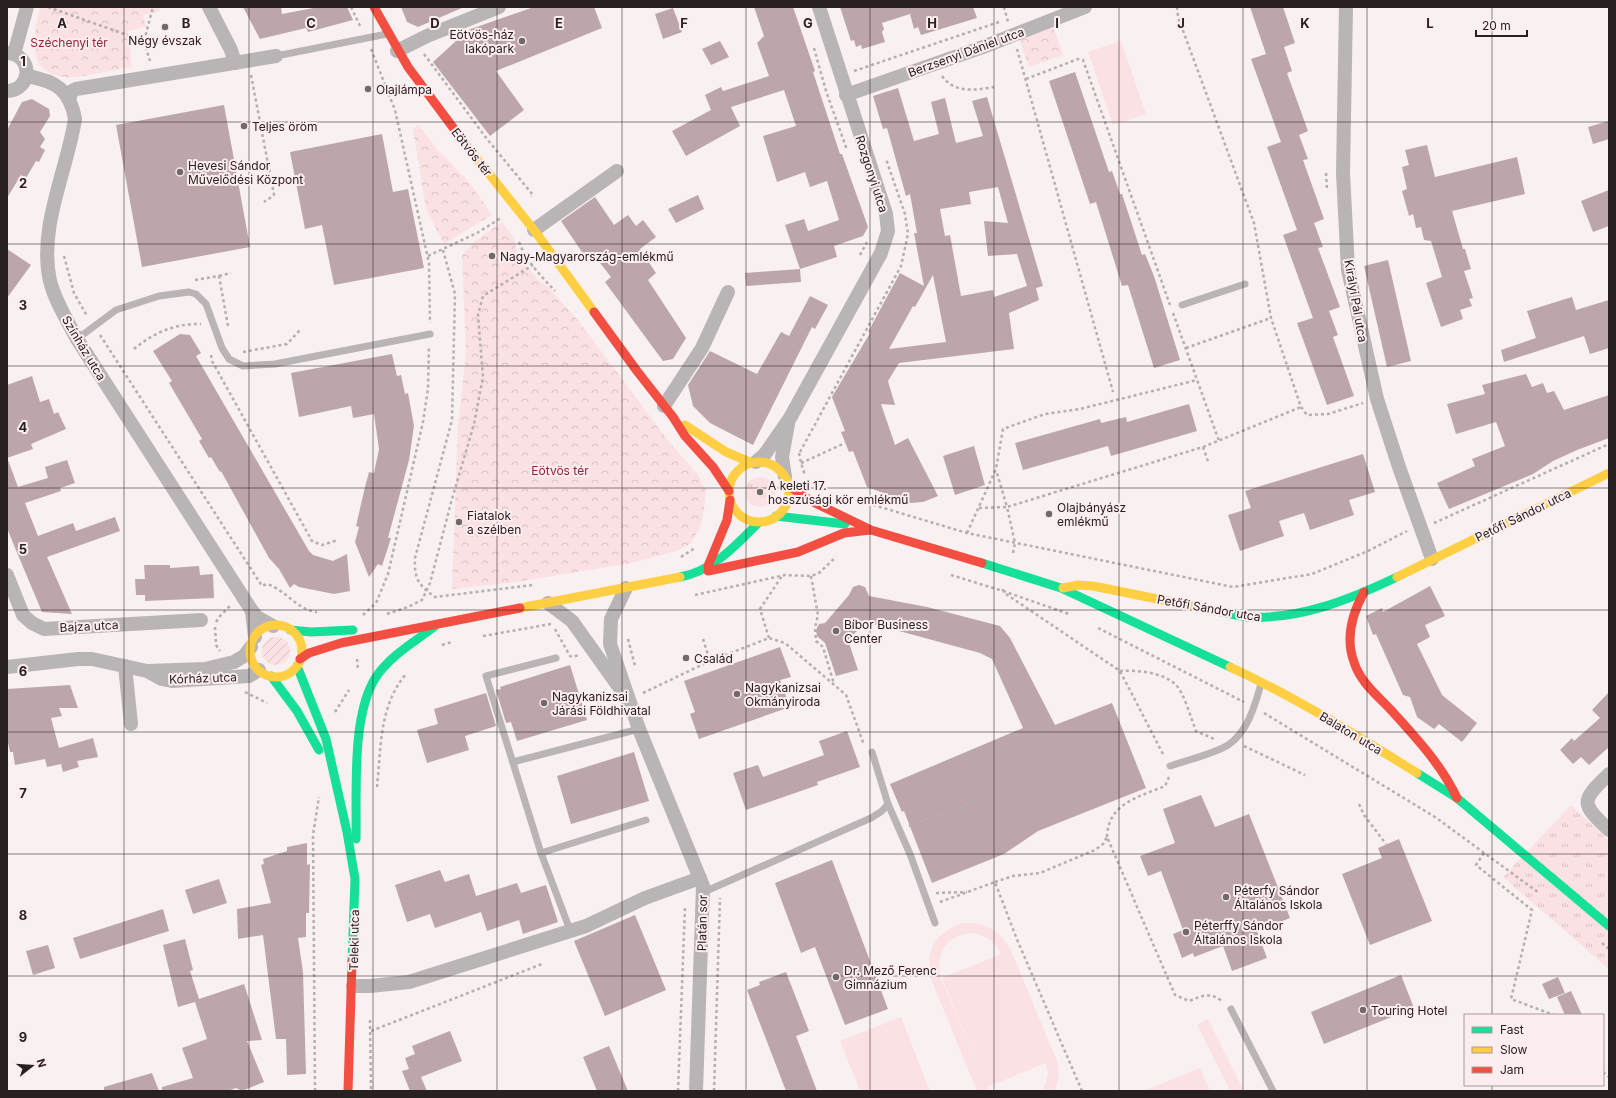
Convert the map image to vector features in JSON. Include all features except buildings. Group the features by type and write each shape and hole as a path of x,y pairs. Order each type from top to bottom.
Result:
{"street":[{"path":"7,91 20,87 27,76 26,65 23,60 10,53 27,7"},
{"path":"209,7 231,50 242,62"},
{"name":"Eötvös tér","path":"374,7 397,51 423,90 534,230 673,417 685,436 713,467 730,495"},
{"path":"397,51 427,36 499,7"},
{"name":"Rozgonyi utca","path":"754,462 765,454 790,418 881,253 888,232 886,214 818,7"},
{"name":"Berzsenyi Dániel utca","path":"846,95 1086,7"},
{"name":"Királyi Pál utca","path":"1346,7 1343,173 1348,270 1362,339 1377,399 1432,560"},
{"path":"69,99 72,91 76,89 276,56"},
{"name":"Színház utca","path":"27,76 50,82 63,91 69,99 75,119 72,137 49,229 47,266 50,282 58,304 77,339 243,598 257,617 273,626"},
{"path":"534,230 617,171"},
{"path":"664,406 702,348 728,292"},
{"name":"Eötvös tér","path":"673,417 726,452 754,462"},
{"name":"Rozgonyi utca","path":"787,482 782,457 790,418"},
{"path":"692,575 708,566 722,558 758,522 776,516 787,502 787,482 773,465 754,462 738,472 730,495 727,520 708,566"},
{"name":"Petőfi Sándor utca","path":"787,482 811,501 871,530 1061,588 1078,585 1093,586 1246,617 1261,618 1276,617 1313,610 1364,592 1609,473"},
{"path":"730,495 734,508 743,518 758,522"},
{"name":"Petőfi Sándor utca","path":"776,516 861,526"},
{"path":"437,625 316,632 290,630 282,626 266,627 253,642 251,656 265,673 285,675 309,653 341,643 437,625 692,575 798,552 840,534 871,530"},
{"name":"Bajza utca","path":"7,575 23,615 32,623 44,629 202,620"},
{"name":"Platán sor","path":"626,588 611,619 610,644 639,729 700,878 704,892 696,1091"},
{"name":"Balaton utca","path":"1061,588 1262,682 1345,728 1456,798 1609,926"},
{"path":"1364,592 1356,606 1351,621 1350,647 1356,668 1367,685 1443,769 1450,780 1456,798"},
{"name":"Platán sor","path":"548,603 572,621 628,698"},
{"name":"Színház utca","path":"252,611 253,642"},
{"path":"355,879 360,724 369,688 381,669 391,659 437,625"},
{"path":"290,630 300,643 302,651 299,663"},
{"name":"Kórház utca","path":"7,667 78,659 92,659 147,671 205,669 227,664 244,656 253,642"},
{"name":"Teleki utca","path":"299,663 323,729 347,832 355,879 353,986 348,1091"},
{"path":"125,666 131,724"},
{"name":"Kórház utca","path":"147,671 162,679 172,681 230,678 265,673"},
{"name":"Teleki utca","path":"265,673 286,693 311,733 337,790"},
{"path":"1609,774 1589,793 1587,802 1589,811 1609,830"},
{"path":"353,986 370,986 409,982 602,920 645,898 700,878"}],"lane":[{"path":"276,56 388,34"},
{"path":"1182,305 1245,284"},
{"path":"77,339 116,310 143,300 171,293 189,292 196,294 206,304 222,348 229,359 243,366 275,364 430,334"},
{"path":"556,658 486,676 541,853 570,930"},
{"path":"1170,766 1227,745 1240,734 1254,707 1262,682"},
{"path":"513,762 639,729"},
{"path":"872,752 888,804 898,830 910,854 935,923"},
{"path":"704,892 871,818 882,811 888,804"},
{"path":"541,853 646,820"},
{"path":"1231,1009 1273,1091"}],"path":[{"path":"48,7 144,41"},
{"path":"153,7 144,41 155,77"},
{"path":"351,7 360,26"},
{"path":"1004,7 1026,79 1113,392"},
{"path":"1177,7 1178,17 1254,223 1271,318 1302,407 1307,415 1328,414 1366,402"},
{"path":"854,71 1015,17"},
{"path":"359,618 376,603 388,574 424,422 428,389 430,334 428,256 395,110 366,39"},
{"path":"814,45 826,91 850,158"},
{"path":"1026,79 1078,59 1083,60 1219,441"},
{"path":"242,62 274,195 264,202"},
{"path":"852,64 863,89"},
{"path":"931,64 944,79 962,89 971,91 994,86"},
{"path":"799,453 902,266 908,234 905,214 885,155"},
{"path":"859,258 868,239"},
{"path":"428,256 443,250 455,294 452,420 415,558 414,571 418,583 435,597 540,584"},
{"path":"64,251 74,293 262,586"},
{"path":"379,616 408,607 422,600 426,591 474,424 482,385 483,377 478,315 484,296 532,265"},
{"path":"219,276 231,273"},
{"path":"1186,348 1271,318"},
{"path":"134,349 147,338 164,330 189,324 205,324"},
{"path":"254,351 287,344 300,329"},
{"path":"211,353 212,361 312,541 322,545 338,540"},
{"path":"967,533 996,469 1003,429 1045,414 1087,408 1197,380"},
{"path":"979,508 1007,507 1203,447 1302,407"},
{"path":"800,463 846,443"},
{"path":"858,501 967,533 1233,587 1312,574 1337,565 1408,531 1436,523 1609,444"},
{"path":"1203,447 1210,464"},
{"path":"996,469 1007,507 1015,543 1003,591"},
{"path":"674,561 698,546"},
{"path":"693,595 784,576 811,576 820,573 840,553"},
{"path":"949,574 1074,616"},
{"path":"769,638 760,609 784,576"},
{"path":"643,692 769,638 785,642 834,685 823,647 816,641 815,628 818,615 811,576"},
{"path":"227,664 216,645 215,625 227,607 262,586 267,584 272,586 284,592 302,608 321,612"},
{"path":"935,923 933,904 1012,876 1040,873 1095,850 1103,844 1107,837 1109,819 1125,802 1165,786 1169,778 1170,766 1120,671 1003,591"},
{"path":"478,637 552,624 567,652 572,657 593,649"},
{"path":"1095,626 1254,707 1435,818 1540,894"},
{"path":"610,644 628,639 627,633"},
{"path":"703,639 710,662"},
{"path":"437,647 455,641"},
{"path":"341,643 357,658 358,669 356,675"},
{"path":"1120,671 1133,670 1147,672 1175,683 1181,691 1196,731 1227,745 1242,746 1305,775"},
{"path":"383,724 393,694 408,671"},
{"path":"230,678 230,685 272,706"},
{"path":"335,718 335,712 351,687"},
{"path":"315,1091 313,835 318,792"},
{"path":"898,830 974,800"},
{"path":"1359,804 1364,815 1386,844"},
{"path":"1107,837 1175,995 1188,1002 1207,994 1214,996 1231,1009"},
{"path":"1484,853 1476,865 1532,910 1511,999 1551,1014"},
{"path":"995,882 1016,937 1082,1091"},
{"path":"678,1091 680,997 686,896 683,884"},
{"path":"930,894 967,892"},
{"path":"1598,940 1609,949"},
{"path":"371,1031 542,964"}],"green space":[{"name":"Széchenyi tér","path":"40,7 159,7 160,11 143,15 146,27 128,31 132,67 88,75 65,77 52,74 43,68 38,60 34,41"},
{"path":"1052,23 1063,55 1029,67 1018,35"},
{"path":"1121,41 1146,114 1113,125 1088,52"},
{"path":"418,125 437,149 469,182 492,215 444,244 426,209 413,129"},
{"name":"Eötvös tér","path":"502,222 514,238 517,252 538,280 548,287 577,319 670,443 698,475 706,490 704,509 700,528 690,544 676,551 632,563 516,582 452,589 458,426 466,353 462,255 474,242"},
{"path":"760,477 771,481 775,492 771,503 760,507 749,503 745,492 749,481"},
{"path":"276,637 286,641 290,651 286,661 276,665 266,661 262,651 266,641"},
{"path":"1571,805 1609,841 1609,969 1503,877"},
{"path":"962,923 970,923 990,928 1005,941 1010,948 1057,1061 1059,1075 1055,1091 1043,1091 1048,1075 1046,1063 987,1087 989,1091 977,1091 931,979 929,969 929,960 934,944 944,932","holes":["975,933 987,938 993,943 1001,954 942,978 982,1077 940,976 939,967 942,951 951,940 966,934"]},
{"path":"901,1017 930,1091 860,1091 840,1041"},
{"path":"1208,1019 1244,1091 1230,1091 1197,1025"},
{"path":"1200,1068 1210,1091 1144,1091"}],"traffic: fast":[{"path":"776,516 845,524"},
{"path":"680,577 692,574 713,563 732,549 758,523"},
{"path":"982,563 1061,588 1230,667"},
{"path":"1217,611 1247,617 1286,615 1306,611 1343,600 1397,577"},
{"path":"356,839 357,755 362,712 368,693 376,677 388,662 434,627"},
{"path":"290,630 311,632 353,630"},
{"path":"297,666 326,739 347,832 355,879 352,961"},
{"path":"271,676 297,711 319,750"},
{"path":"1417,773 1457,798 1609,926"}],"traffic: slow":[{"path":"466,145 534,230 594,312"},
{"path":"685,425 726,452 752,463"},
{"path":"759,462 775,467 780,471 784,476 789,492 784,508 780,513 775,517 759,522 743,517 738,513 734,508 729,492 734,476 738,471 743,467 759,462"},
{"path":"1397,577 1609,473"},
{"path":"520,608 680,577"},
{"path":"1063,588 1078,585 1093,586 1217,611"},
{"path":"276,625 286,627 294,633 300,641 302,651 300,661 294,669 286,675 276,677 266,675 258,669 252,661 250,651 252,641 258,633 266,627 276,625"},
{"path":"1230,667 1302,704 1417,773"}],"traffic: jam":[{"path":"374,7 408,67 466,145"},
{"path":"594,312 673,417 685,436 713,467 729,491"},
{"path":"789,486 811,501 871,530 982,563"},
{"path":"708,566 727,520 730,500"},
{"path":"708,571 798,552 844,533 870,530"},
{"path":"1364,592 1353,617 1350,635 1351,653 1360,676 1410,731 1436,763 1457,798"},
{"path":"300,659 309,653 341,643 520,608"},
{"path":"348,1091 352,961"}],"place":[{"name":"Négy évszak","path":"165,27"},
{"name":"Eötvös-ház lakópark","path":"522,41"},
{"name":"Olajlámpa","path":"368,89"},
{"name":"Teljes öröm","path":"244,126"},
{"name":"Hevesi Sándor Művelődési Központ","path":"180,172"},
{"name":"Nagy-Magyarország-emlékmű","path":"492,256"},
{"name":"A keleti 17. hosszúsági kör emlékmű","path":"760,492"},
{"name":"Olajbányász emlékmű","path":"1049,514"},
{"name":"Fiatalok a szélben","path":"459,522"},
{"name":"Bíbor Business Center","path":"836,631"},
{"name":"Család","path":"686,658"},
{"name":"Nagykanizsai Okmányiroda","path":"737,694"},
{"name":"Nagykanizsai Járási Földhivatal","path":"544,703"},
{"name":"Péterfy Sándor Általános Iskola","path":"1226,897"},
{"name":"Péterffy Sándor Általános Iskola","path":"1186,932"},
{"name":"Dr. Mező Ferenc Gimnázium","path":"836,977"},
{"name":"Touring Hotel","path":"1363,1010"}]}
